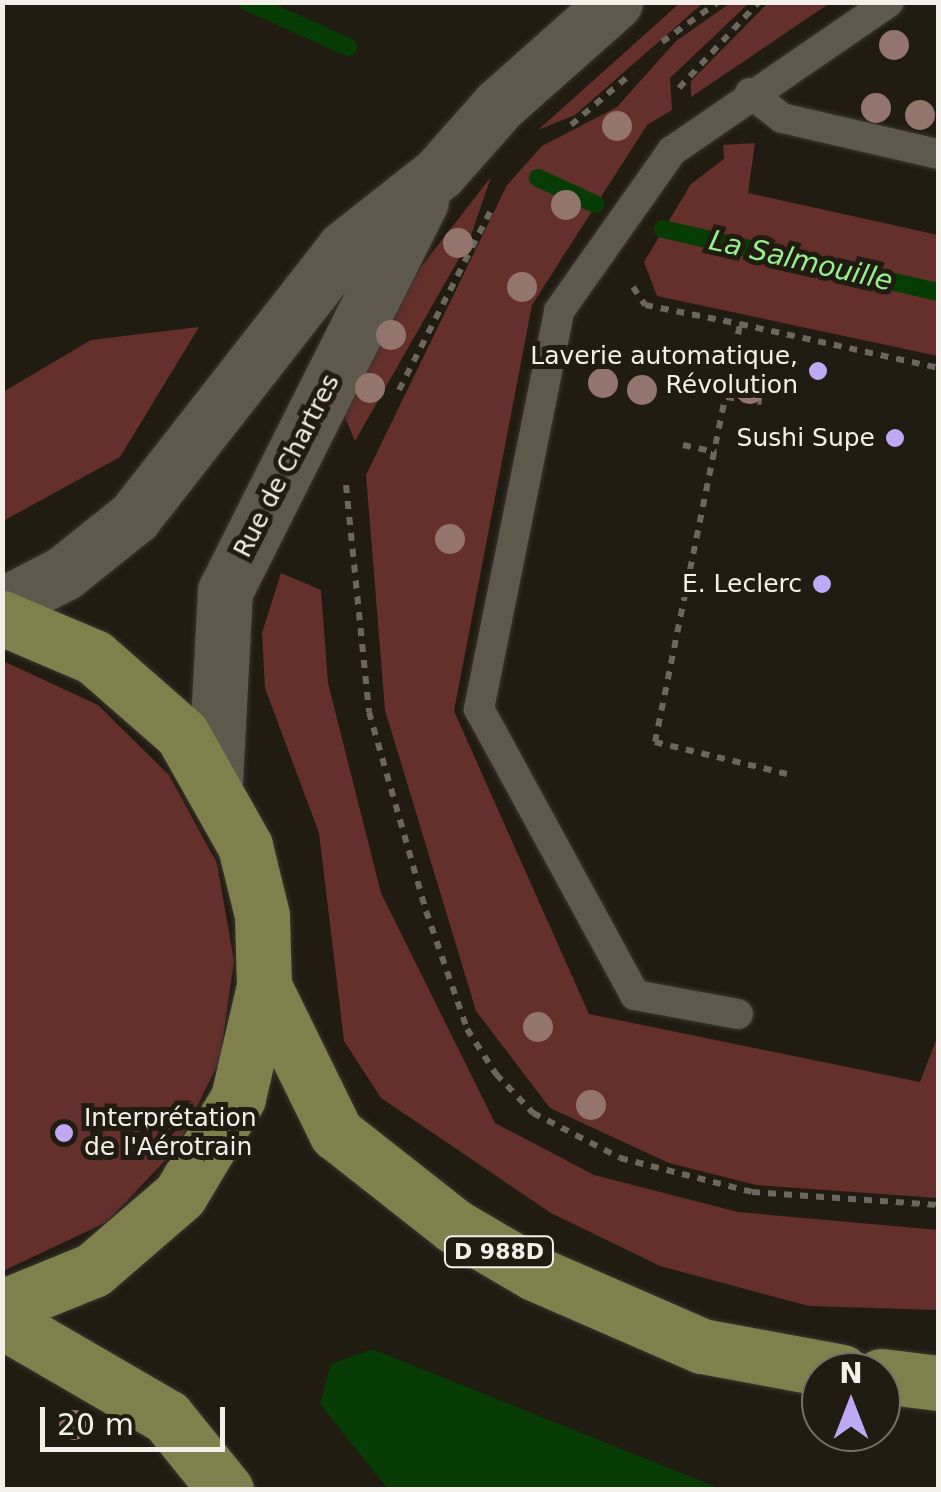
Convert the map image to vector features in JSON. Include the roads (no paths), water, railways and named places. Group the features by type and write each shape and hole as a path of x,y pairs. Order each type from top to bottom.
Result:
{"main road":[{"name":"Rue de Chartres","path":"2,605 77,564 134,517 344,248 438,172 499,104 615,2"},
{"name":"Rue de Chartres","path":"215,781 226,591 438,172"},
{"path":"2,618 94,657 141,692 215,781 262,915 264,986 238,1098 180,1195 93,1270 2,1307"},
{"name":"D 988D","path":"264,986 336,1133 454,1226 534,1273 702,1346 801,1364"},
{"path":"2,1321 167,1418 226,1490"},
{"path":"901,1378 938,1383"}],"lane":[{"path":"738,1014 635,994 479,709 559,311 672,151 750,93 889,2"},
{"path":"750,93 782,118 938,154"}],"waterway":[{"name":"La Salmouille","path":"248,2 348,47"},
{"name":"La Salmouille","path":"538,178 595,204"},
{"name":"La Salmouille","path":"663,229 938,292"}],"place":[{"name":"Laverie automatique, Révolution","path":"818,371"},
{"name":"Sushi Supe","path":"895,438"},
{"name":"E. Leclerc","path":"822,584"},
{"name":"Interprétation de l'Aérotrain","path":"64,1133"}]}
